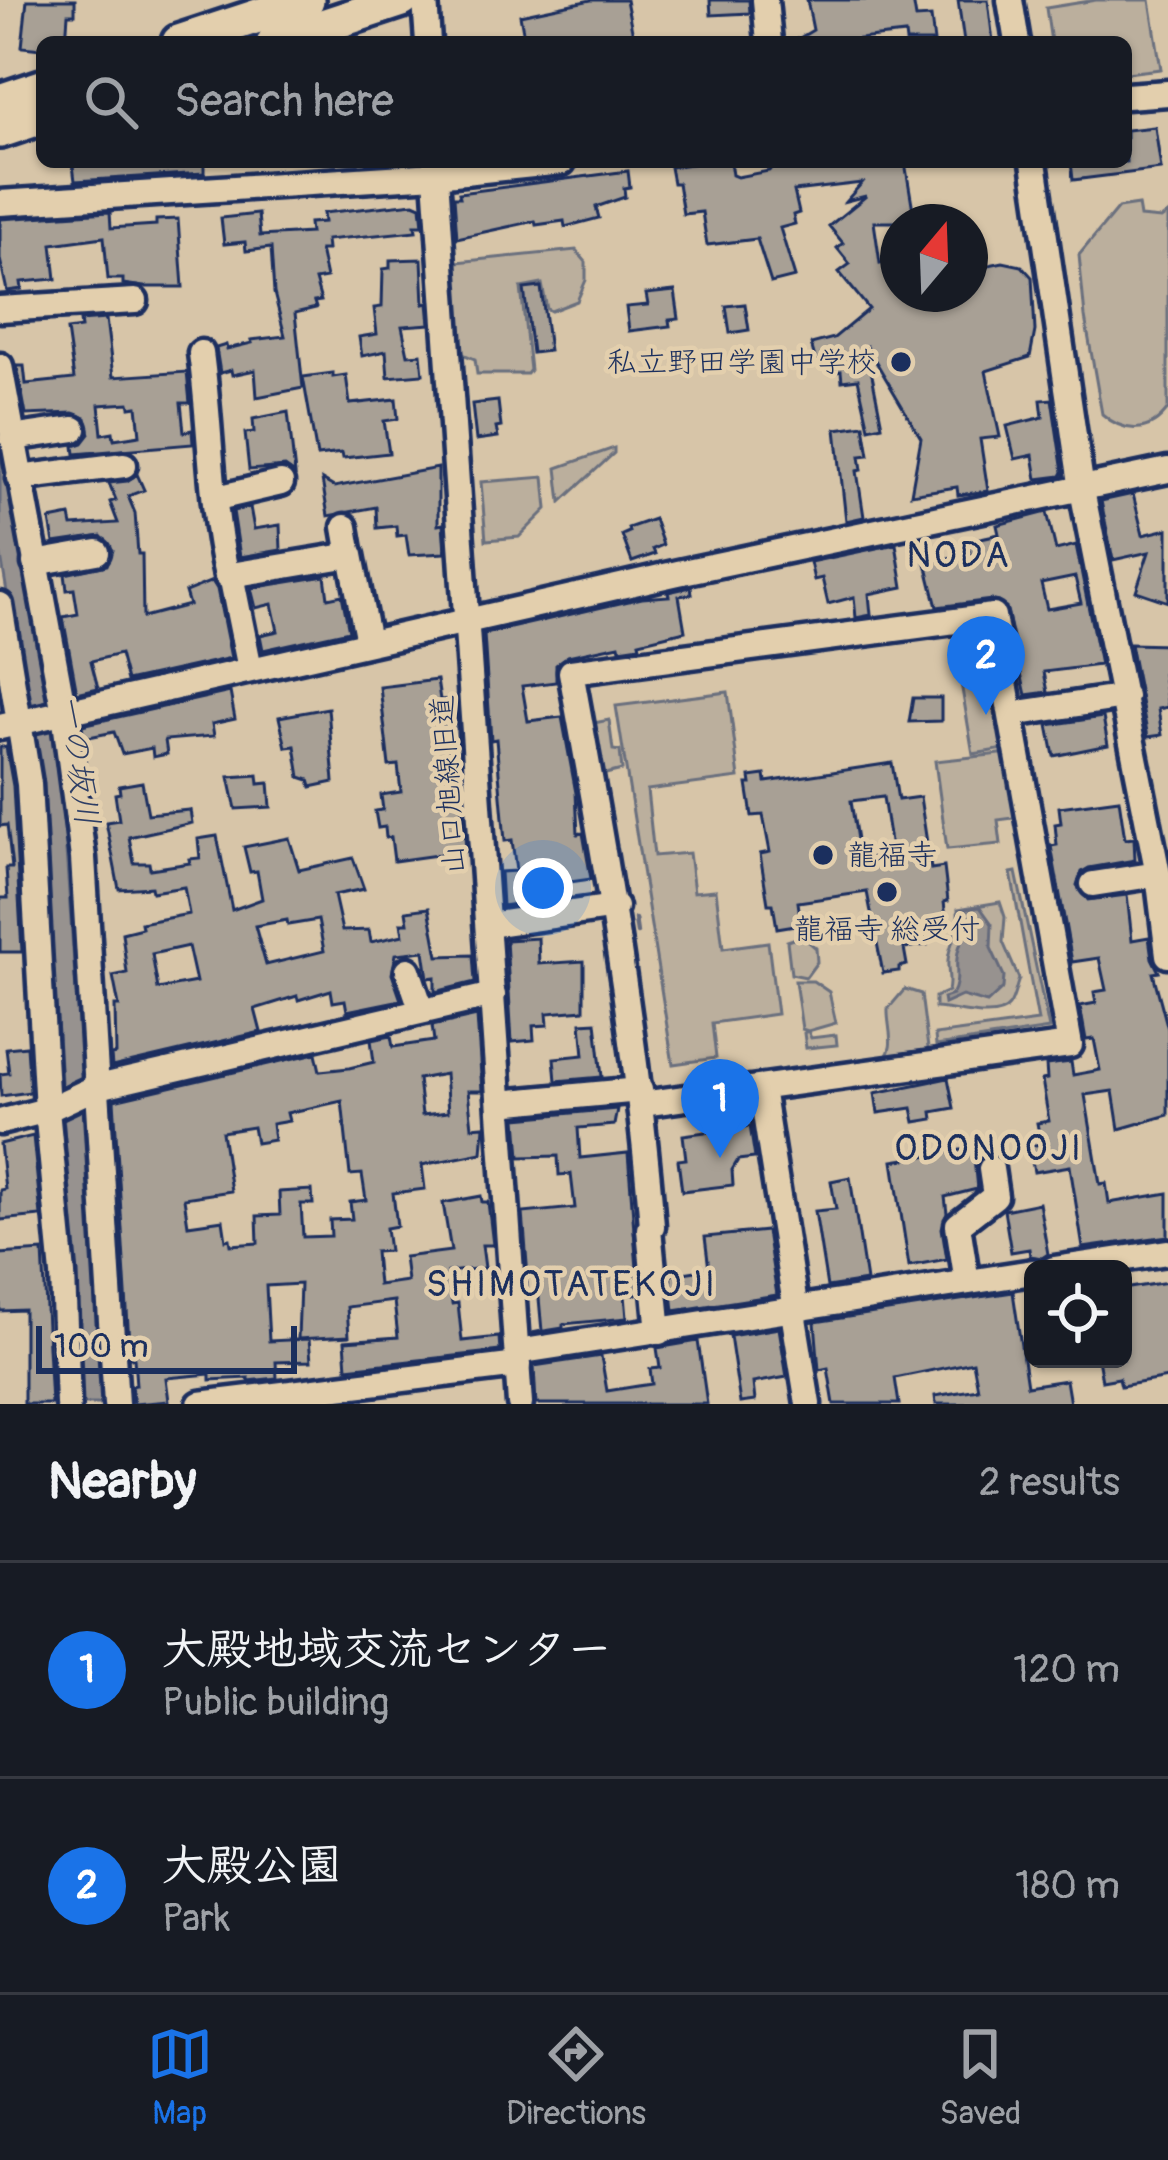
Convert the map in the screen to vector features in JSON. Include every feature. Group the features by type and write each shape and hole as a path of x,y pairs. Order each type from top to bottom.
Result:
{"highway":[{"path":"197,36 307,0"},
{"path":"292,36 402,0"},
{"path":"1,127 36,93"},
{"path":"1,127 36,118"}],"street":[{"path":"425,0 428,36"},
{"path":"765,0 768,36"},
{"path":"1010,0 1016,36"},
{"path":"1132,96 1168,93"},
{"path":"1035,168 1082,490 1158,874 1168,956"},
{"path":"0,203 435,169"},
{"name":"山口旭線旧道","path":"435,169 520,1404"},
{"path":"0,309 134,302"},
{"path":"202,353 218,537 227,576 350,556"},
{"path":"0,366 83,858 90,1089 116,1404"},
{"path":"12,438 74,429"},
{"path":"19,478 124,465"},
{"path":"16,724 467,619 1168,470"},
{"path":"217,498 281,483"},
{"path":"346,527 368,643"},
{"path":"35,563 97,552"},
{"path":"231,575 250,670"},
{"path":"0,604 35,872 68,1404"},
{"path":"500,1103 641,1097 761,1088 1070,1045 993,616 571,672 615,908 641,1097 659,1333"},
{"path":"1012,714 1124,697"},
{"path":"1093,884 1158,874"},
{"path":"488,925 615,908"},
{"path":"408,970 422,1011"},
{"path":"0,1122 52,1108 90,1089 493,995"},
{"path":"761,1088 808,1404"},
{"path":"967,1282 958,1225 994,1196 992,1169"},
{"path":"780,1206 808,1203"},
{"path":"1114,1260 1168,1252"},
{"path":"200,1404 517,1358 1024,1273"}],"shaded area":[{"path":"1096,0 1150,0 1161,69 1132,72 1132,36 1050,36 1046,8"},
{"path":"1138,205 1140,217 1161,219 1168,214 1168,409 1145,427 1128,428 1102,414 1079,255 1118,208"},
{"path":"576,250 586,262 586,280 577,301 551,311 542,284 521,288 527,374 477,374 475,359 458,352 453,267 457,262"},
{"path":"0,441 33,612 63,809 99,1314 101,1404 79,1404 43,810 0,550"},
{"path":"614,448 614,453 561,502 557,468"},
{"path":"544,477 547,509 519,537 486,540 481,482"},
{"path":"999,677 1011,748 973,754 961,683"},
{"path":"728,692 739,778 647,790 654,856 689,853 694,892 716,890 723,948 768,942 777,1014 712,1023 716,1058 673,1064 616,706"},
{"path":"609,720 613,750 620,751 622,770 602,775 594,723"},
{"path":"1010,753 1021,817 998,820 1001,844 947,849 935,761"},
{"path":"1016,872 1049,1029 936,1046 935,1035 1038,1021 1011,873"},
{"path":"1000,902 1005,917 1003,942 1019,979 1011,1003 1003,1011 985,1014 935,1008 935,997 948,991 948,960 958,909"},
{"path":"980,907 992,924 991,948 1004,976 1003,988 987,1003 962,996 944,1004 943,998 952,995 956,984 965,927 961,910"},
{"path":"802,936 816,948 817,962 806,977 791,974 787,941"},
{"path":"795,981 813,981 829,992 836,1023 802,1029"},
{"path":"905,989 921,994 929,1056 879,1064 889,1052 888,1009"},
{"path":"808,1031 811,1038 836,1035 837,1045 806,1048 804,1033"}],"building":[{"path":"27,0 75,0 66,36 36,36 36,48 22,47"},
{"path":"591,0 626,0 633,35 524,36 520,15"},
{"path":"710,0 749,0 750,13 711,15"},
{"path":"807,0 913,0 916,18 931,17 933,36 803,36 813,30"},
{"path":"958,0 988,0 992,36 963,36"},
{"path":"1155,127 1161,169 1073,180 1072,168 1132,168 1132,129"},
{"path":"73,168 204,168 204,173 75,181"},
{"path":"670,168 731,168 737,177 771,168 906,168 912,204 880,204 880,222 874,222 880,312 988,312 988,265 1022,266 1032,277 1035,331 1030,357 986,371 1000,437 980,439 988,491 958,495 957,487 911,494 921,438 866,345 882,425 869,428 858,379 842,381 833,357 816,362 811,344 834,338 869,309 839,272 850,264 837,248 843,243 829,226 866,196 846,201 862,183 794,191 799,213 793,215 795,224 780,228 795,277 771,283 757,239 707,245 702,212 683,214 678,183 673,183"},
{"path":"628,171 630,187 624,188 625,197 596,207 599,218 565,227 564,221 536,225 535,221 457,238 454,197 460,197 459,193"},
{"path":"421,206 423,225 415,225 416,231 326,240 327,250 320,250 326,278 315,280 321,301 314,302 316,308 295,313 303,388 257,397 255,370 220,373 216,348 285,336 274,293 271,248 246,251 245,242 224,244 221,218 258,214 260,236 310,233 309,223 324,222 323,213"},
{"path":"110,212 111,228 178,219 183,287 144,287 108,279 104,237 52,244 56,279 21,282 22,289 7,291 0,259 0,219"},
{"path":"422,259 430,324 402,326 408,355 421,354 423,374 388,377 386,351 362,356 359,337 377,334 374,308 382,307 383,269 390,268 390,260"},
{"path":"541,287 549,351 532,353 524,289"},
{"path":"675,291 679,319 669,320 670,326 629,331 626,307 648,305 646,294"},
{"path":"745,304 749,330 730,333 726,306"},
{"path":"106,319 113,377 187,372 190,403 181,403 184,432 192,430 193,444 75,454 74,446 90,434 86,418 73,413 26,415 17,366 24,366 26,384 74,379 67,330 81,328 80,321","holes":["129,403 137,406 140,435 114,439 113,432 102,434 99,405"]},
{"path":"333,373 333,377 346,375 350,404 396,399 398,419 384,421 389,453 317,456 303,377"},
{"path":"1052,399 1063,472 1037,479 1033,455 1015,459 1007,426 1043,417 1041,400"},
{"path":"498,401 498,437 476,440 472,404"},
{"path":"288,412 295,474 285,467 249,470 245,433 254,432 253,419"},
{"path":"864,425 869,455 860,456 862,470 857,471 864,517 846,521 836,429"},
{"path":"438,468 438,525 443,524 445,553 409,555 406,535 397,536 396,526 377,528 376,507 328,516 322,480 334,487"},
{"path":"137,474 144,490 128,496 135,513 138,554 142,554 143,617 189,605 185,592 212,581 231,658 127,681 120,654 91,661 98,688 77,693 63,617 78,614 74,589 67,590 65,574 107,565 113,550 101,536 54,543 50,520 70,516 72,526 118,523 109,483 127,481"},
{"path":"1133,494 1143,535 1168,529 1168,602 1136,591 1149,552 1113,560 1101,501"},
{"path":"250,507 254,529 280,525 281,550 240,557 233,511"},
{"path":"1047,512 1056,550 1076,545 1100,665 1044,672 1048,692 1026,695 1006,607 991,600 937,607 926,563 970,553 967,541 999,534 997,525","holes":["1075,577 1081,603 1047,609 1041,584"]},
{"path":"654,519 663,545 653,549 655,554 632,562 622,535"},
{"path":"896,544 903,587 869,594 871,615 856,618 854,597 828,604 822,578 814,580 810,562"},
{"path":"325,576 328,598 342,595 349,631 263,650 260,635 278,631 272,604 256,608 251,588"},
{"path":"691,587 692,594 679,596 685,631 639,642 640,646 620,649 619,645 568,656 556,665 556,682 522,686 528,721 562,717 578,834 583,833 591,879 556,884 558,898 502,906 500,872 516,871 512,840 505,841 496,739 491,740 484,634 669,596 668,592"},
{"path":"1130,644 1168,645 1168,676 1163,675 1168,707 1158,709 1162,735 1148,737"},
{"path":"437,680 440,700 455,699 458,743 447,745 466,851 394,861 391,837 386,838 385,827 378,828 375,811 383,810 381,795 401,792 398,765 389,766 380,687"},
{"path":"230,692 235,719 212,724 214,736 165,740 167,754 153,757 152,748 122,754 114,732 84,738 82,725"},
{"path":"913,698 941,698 941,721 909,722"},
{"path":"328,708 334,782 311,787 309,780 300,777 295,746 286,747 279,717"},
{"path":"1103,717 1108,745 1054,756 1048,725"},
{"path":"0,747 6,747 13,786 22,952 0,952 0,898 8,898 6,868 12,868 7,825 0,826"},
{"path":"892,763 898,800 920,797 931,869 944,867 947,926 925,928 927,945 904,948 907,965 883,973 867,892 798,902 801,924 777,928 760,854 770,852 763,815 752,816 747,784 751,784 750,777 765,775 766,782","holes":["883,797 892,855 860,859 851,801"]},
{"path":"258,775 259,784 269,783 271,807 236,809 229,777"},
{"path":"142,782 148,814 190,810 192,823 129,837 134,863 149,863 150,869 190,863 189,859 200,858 198,839 217,836 232,910 262,899 257,871 250,872 244,847 289,838 299,870 353,858 364,889 334,895 342,931 369,930 371,942 403,935 406,911 429,908 438,956 473,955 475,982 435,992 435,977 428,978 424,951 396,954 392,974 401,1000 347,1011 345,1000 333,1002 331,990 298,1000 297,996 255,1009 261,1032 112,1067 115,1006 119,1006 113,976 127,973 122,933 142,928 141,923 189,914 184,887 152,892 151,887 119,889 106,822 119,820 115,794 120,793 119,786","holes":["287,920 288,925 318,920 324,951 266,965 255,926","188,946 196,982 158,989 152,954"]},
{"path":"1119,799 1125,839 1134,838 1135,860 1089,868 1077,885 1088,900 1127,895 1132,940 1149,937 1168,1029 1168,1115 1119,1129 1113,1091 1085,1095 1100,1184 1106,1183 1109,1203 1168,1193 1168,1236 1083,1248 1070,1166 1034,1172 1029,1146 1041,1144 1037,1123 1049,1121 1042,1080 1047,1079 1046,1065 1071,1062 1073,1075 1100,1070 1094,1039 1086,1040 1080,1006 1096,1003 1094,992 1106,990 1099,958 1072,962 1051,846 1057,845 1059,807"},
{"path":"538,938 539,964 584,961 584,1010 547,1013 548,1025 533,1026 534,1040 512,1042 506,940"},
{"path":"477,1016 482,1091 468,1091 472,1127 484,1126 482,1153 422,1165 425,1189 393,1193 397,1226 386,1228 389,1251 375,1252 378,1285 407,1281 404,1257 451,1251 443,1203 481,1196 482,1202 488,1202 493,1245 482,1245 485,1268 448,1272 452,1304 458,1303 462,1341 499,1337 500,1351 347,1368 345,1341 398,1337 394,1301 347,1307 349,1336 298,1339 300,1284 266,1286 269,1341 309,1339 311,1361 276,1362 277,1378 210,1380 210,1374 166,1378 169,1401 134,1404 114,1100 316,1053 320,1071 349,1068 374,1062 371,1040 391,1036 393,1047 434,1041 432,1026","holes":["445,1074 448,1112 422,1115 418,1079","342,1101 350,1175 362,1174 366,1200 350,1202 352,1219 330,1220 331,1236 303,1237 301,1204 313,1204 312,1190 279,1192 280,1215 257,1216 258,1243 231,1245 223,1220 188,1225 184,1198 231,1191 222,1132 253,1127 256,1143 274,1140 272,1124 289,1121 287,1113"]},
{"path":"596,1022 602,1077 556,1081 554,1058 584,1055 581,1023"},
{"path":"27,1046 30,1092 1,1096 0,1074 9,1073 6,1048"},
{"path":"948,1078 954,1108 932,1112 933,1119 915,1122 912,1108 878,1113 875,1093"},
{"path":"617,1109 614,1125 578,1128 580,1158 628,1153 639,1294 625,1295 627,1318 563,1324 563,1328 532,1333 542,1331 537,1276 528,1277 523,1213 575,1208 571,1174 559,1175 558,1156 520,1157 517,1118"},
{"path":"750,1126 755,1158 738,1160 732,1170 733,1185 682,1191 678,1160 686,1159 683,1135"},
{"path":"33,1136 41,1216 0,1220 0,1190 5,1189 0,1144"},
{"path":"973,1148 977,1189 945,1197 942,1228 947,1259 909,1266 893,1161"},
{"path":"850,1177 866,1281 827,1287 815,1211 836,1209 831,1181"},
{"path":"1039,1203 1048,1254 1042,1258 1030,1256 1029,1249 1011,1252 1004,1210"},
{"path":"767,1231 777,1295 674,1311 670,1275 709,1269 705,1237"},
{"path":"43,1251 51,1404 24,1404 24,1310 0,1311 0,1254"},
{"path":"1168,1282 1168,1378 1121,1386 1119,1378 1102,1381 1100,1368 1132,1368 1132,1288"},
{"path":"1013,1292 1027,1386 1066,1380 1070,1404 936,1404 935,1396 978,1389 973,1362 895,1378 899,1404 834,1404 828,1368 819,1370 815,1322"},
{"path":"779,1328 787,1377 753,1383 755,1401 740,1403 730,1336"},
{"path":"698,1341 707,1404 536,1404 534,1366 601,1356 607,1391 652,1384 650,1369 660,1368 657,1348"}],"waterway":[{"path":"635,919 637,933"}],"place":[{"name":"私立野田学園中学校","path":"901,362"},
{"name":"大殿公園","path":"986,715"},
{"name":"龍福寺","path":"823,855"},
{"name":"龍福寺 総受付","path":"887,892"},
{"name":"大殿地域交流センター","path":"720,1158"}],"district":[{"name":"NODA","path":"959,554"},
{"name":"ODONOOJI","path":"989,1147"},
{"name":"SHIMOTATEKOJI","path":"572,1283"}],"water label":[{"name":"一の坂川","path":"80,760"}]}
